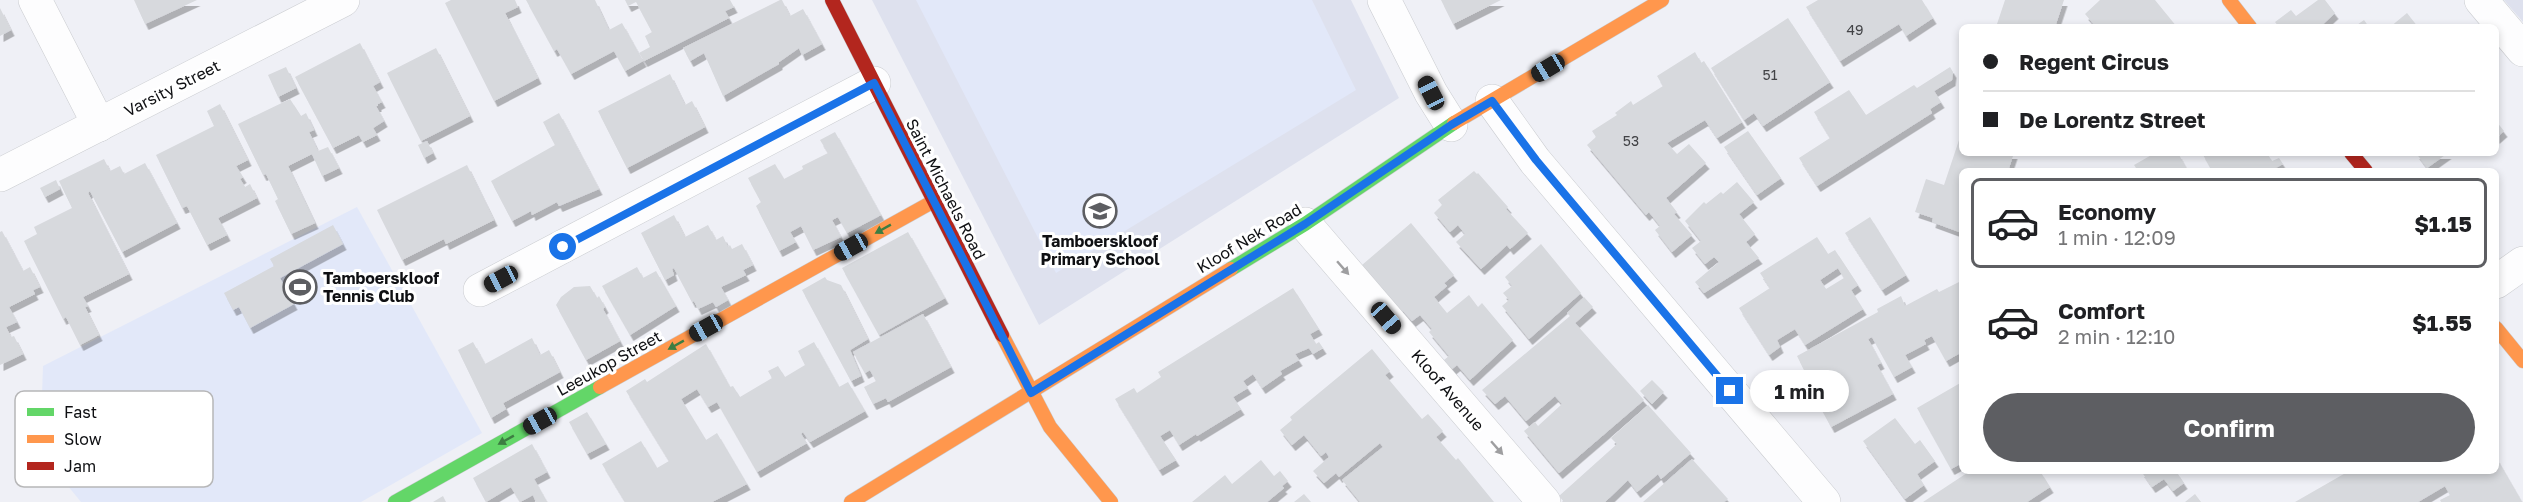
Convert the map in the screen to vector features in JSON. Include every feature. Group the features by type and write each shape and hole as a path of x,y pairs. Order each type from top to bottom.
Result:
{"street":[{"path":"35,0 99,125"},
{"name":"Varsity Street","path":"0,175 343,0"},
{"name":"Saint Michaels Road","path":"832,0 1031,393 1050,427 1111,502"},
{"path":"1384,0 1431,93 1451,125"},
{"name":"Kloof Nek Road","path":"851,502 1305,224 1451,125 1662,0"},
{"path":"2229,0 2248,24"},
{"path":"2481,0 2523,50"},
{"path":"480,290 874,83"},
{"path":"1492,101 1536,160 1824,502"},
{"path":"2354,156 2364,168"},
{"name":"Leeukop Street","path":"395,502 934,201"},
{"name":"Kloof Avenue","path":"1305,224 1544,502"},
{"path":"2499,280 2523,263"},
{"path":"2499,332 2523,361"}],"shaded area":[{"name":"Tamboerskloof Primary School","path":"872,0 1351,0 1399,98 1039,325"},
{"name":"Tamboerskloof Primary School","path":"916,0 1312,0 1356,90 1056,273"},
{"path":"2504,0 2523,0 2523,22"},
{"name":"Tamboerskloof Tennis Club","path":"357,207 482,433 361,502 81,502 69,487 213,487 213,391 42,391 43,366"}],"building":[{"path":"134,0 197,0 145,24"},
{"path":"451,0 515,0 518,7 505,13 538,78 494,101 445,3"},
{"path":"526,0 595,0 609,30 622,23 643,61 625,71 614,51 571,74 557,49 554,51"},
{"path":"625,0 730,0 734,7 725,11 729,18 644,61 639,53 650,47 645,36 652,32 636,2 628,6"},
{"path":"780,0 790,16 803,9 822,44 802,55 799,48 779,64 723,96 704,53 690,61 683,48"},
{"path":"1441,0 1501,0 1453,24"},
{"path":"1818,0 1922,0 1933,18 1906,36 1899,24 1840,61 1806,7"},
{"path":"2005,0 2064,0 2056,24 1997,24"},
{"path":"2100,0 2155,0 2175,24 2093,24 2085,14"},
{"path":"2318,0 2325,0 2335,13 2323,24 2277,24 2275,22 2291,10 2296,16"},
{"path":"0,8 11,30 0,36"},
{"path":"2407,13 2416,24 2394,24"},
{"path":"1788,18 1830,82 1763,126 1754,113 1744,120 1711,68"},
{"path":"360,43 380,82 373,86 382,102 376,106 384,121 373,128 377,135 363,142 359,135 333,148 295,77"},
{"path":"436,48 470,116 421,141 387,73"},
{"path":"1695,52 1701,63 1704,61 1742,122 1717,138 1705,120 1667,143 1677,154 1689,144 1706,163 1666,198 1677,212 1674,214 1692,235 1672,252 1655,230 1660,226 1649,212 1646,215 1587,145 1596,137 1592,131 1617,115 1615,113 1631,101 1633,105 1663,86 1657,76"},
{"path":"286,67 296,88 278,97 268,75"},
{"path":"1950,67 1953,72 1952,80 1934,91 1941,102 1930,109 1932,113 1817,186 1799,158 1830,138 1814,112 1849,90 1866,115 1914,85 1917,88"},
{"path":"670,74 685,105 692,101 705,127 627,168 598,111"},
{"path":"290,99 301,116 306,113 314,130 309,132 318,151 328,147 339,168 322,176 312,154 288,166 315,223 291,234 275,201 278,199 266,174 263,175 238,124"},
{"path":"220,104 248,160 236,166 243,177 240,179 245,187 250,184 257,198 218,218 227,235 207,245 187,206 182,208 156,155 214,126 207,111"},
{"path":"559,113 599,189 559,206 557,202 532,215 531,211 512,221 491,181 555,145 543,122"},
{"path":"2499,125 2504,131 2499,135"},
{"path":"1748,131 1781,178 1757,195 1724,147"},
{"path":"835,132 881,215 847,233 838,217 832,220 841,237 813,250 801,226 790,232 796,242 779,251 756,206 761,202 748,178 775,164 784,179 803,169 802,166 828,153 820,140"},
{"path":"1959,140 1959,156 2013,156 2009,168 1959,168 1959,232 1932,222 1933,218 1915,212 1926,179 1944,185"},
{"path":"427,141 433,153 424,158 418,145"},
{"path":"2150,156 2180,156 2186,168 2136,168 2134,165"},
{"path":"2204,156 2269,156 2272,161 2279,158 2283,164 2276,168 2210,168"},
{"path":"2418,156 2444,156 2427,168"},
{"path":"104,159 110,171 120,166 124,174 145,163 177,223 122,252 90,191 88,193 129,274 83,297 88,306 85,307 99,335 80,345 66,317 63,319 24,241 37,234 34,227 72,208 59,181"},
{"path":"467,165 494,220 446,244 444,239 402,260 377,210"},
{"path":"1474,171 1508,207 1506,209 1528,233 1510,249 1507,245 1481,269 1456,242 1465,234 1458,225 1450,232 1434,213 1442,205 1438,200"},
{"path":"56,180 60,189 45,197 40,188"},
{"path":"1737,182 1754,202 1739,214 1755,234 1746,242 1759,258 1704,293 1695,282 1719,262 1714,257 1705,264 1692,248 1701,241 1685,221 1704,202 1706,204 1721,192 1723,194"},
{"path":"674,215 685,237 708,225 716,240 723,236 728,247 730,245 732,249 742,244 753,265 743,270 746,275 721,287 728,300 716,307 713,302 698,309 674,268 672,269 674,275 665,280 641,233"},
{"path":"1870,217 1906,275 1882,290 1845,233"},
{"path":"1411,223 1454,275 1444,283 1447,286 1434,297 1447,313 1469,295 1478,307 1482,303 1513,340 1470,380 1457,365 1452,369 1444,360 1449,356 1429,332 1432,329 1420,315 1412,321 1403,311 1401,312 1362,265"},
{"path":"333,225 343,244 280,278 294,304 250,328 239,307 233,310 224,293 274,266 270,259"},
{"path":"2,231 23,271 30,267 40,287 33,290 35,294 9,307 17,322 6,327 11,337 14,336 23,354 0,365 0,232"},
{"path":"908,232 945,298 879,335 842,268"},
{"path":"1817,237 1828,254 1835,250 1858,285 1851,290 1863,309 1805,345 1795,329 1777,340 1780,347 1769,355 1739,308 1770,288 1760,273","holes":["1838,268 1844,278 1826,289 1820,280"]},
{"path":"1541,244 1581,293 1529,339 1502,306 1509,300 1503,293 1512,286 1505,277"},
{"path":"637,267 643,278 656,271 676,306 630,335 602,286"},
{"path":"825,277 841,285 868,339 850,350 861,376 851,381 802,290"},
{"path":"1959,282 1959,354 1946,361 1932,336 1924,340 1926,344 1905,355 1912,367 1894,377 1872,337 1868,339 1881,363 1877,365 1893,394 1831,427 1801,371 1804,370 1797,356 1878,312 1877,309 1901,296 1905,306 1937,289 1939,292"},
{"path":"590,286 605,307 603,309 620,341 586,360 556,305 561,297 574,287"},
{"path":"1293,288 1319,329 1310,334 1316,344 1319,342 1323,348 1313,354 1309,348 1295,354 1299,360 1280,371 1282,374 1262,388 1253,374 1243,381 1248,388 1233,397 1241,409 1197,436 1196,434 1179,445 1170,430 1160,436 1176,460 1159,470 1115,399 1134,388 1137,393 1161,377 1158,372"},
{"path":"1584,297 1593,307 1575,323 1644,400 1559,473 1524,431 1535,422 1538,426 1562,404 1555,396 1526,421 1505,396 1495,404 1482,390 1570,316 1567,313"},
{"path":"923,314 951,367 888,402 886,398 873,404 864,387 876,381 870,370 865,373 853,352"},
{"path":"532,338 540,355 549,350 560,372 503,403 506,409 491,418 458,350 473,342 485,364"},
{"path":"814,342 839,387 848,382 865,411 810,442 803,432 801,434 807,443 757,472 717,402 708,407 697,389 681,399 706,440 717,433 747,484 712,502 625,502 602,464 641,441 657,468 669,461 626,391 645,379 647,382 706,344 730,387 733,386 740,397 772,378 768,371 778,366 785,377 805,365 798,351"},
{"path":"1372,349 1390,371 1385,375 1422,419 1428,414 1443,431 1436,437 1456,460 1458,458 1494,502 1360,502 1342,480 1383,447 1380,443 1339,477 1336,473 1324,483 1313,471 1329,457 1326,452 1321,456 1304,435 1292,445 1280,430 1292,420 1290,417"},
{"path":"1652,380 1664,392 1652,404 1640,391"},
{"path":"1959,384 1959,465 1951,469 1917,408"},
{"path":"1648,405 1691,453 1661,479 1658,474 1637,492 1628,480 1605,502 1564,502 1559,496 1617,444 1611,438"},
{"path":"587,412 606,444 587,454 569,422"},
{"path":"1895,418 1915,444 1920,440 1935,461 1917,474 1924,485 1905,499 1863,441"},
{"path":"532,444 547,472 534,479 547,502 536,502 533,495 520,502 511,487 486,502 473,478"},
{"path":"1692,459 1728,499 1724,502 1643,502"},
{"path":"1261,460 1274,476 1280,471 1288,481 1282,486 1284,488 1267,502 1192,502 1225,475 1232,484"},
{"path":"2499,462 2522,502 2441,502 2440,500 2450,495 2445,486 2418,502 2295,502 2344,474 2499,474"},
{"path":"1965,474 2042,474 2050,487 2027,502 1923,502"},
{"path":"2143,474 2178,474 2184,483 2173,491 2164,479 2152,487"},
{"path":"1304,494 1311,502 1294,502"},
{"path":"2195,494 2201,502 2185,502"},
{"path":"443,496 446,502 433,502"}],"traffic: fast":[{"path":"1231,269 1305,224 1454,123"},
{"path":"395,502 600,387"}],"traffic: slow":[{"path":"1454,123 1662,0"},
{"path":"2229,0 2248,24"},
{"path":"600,387 934,201"},
{"path":"851,502 1231,269"},
{"path":"2499,332 2523,361"},
{"path":"1002,335 1050,427 1111,502"}],"traffic: jam":[{"path":"832,0 1002,335"},
{"path":"2354,156 2364,168"}],"place":[{"name":"Tamboerskloof Primary School","path":"1100,211"},
{"name":"Tamboerskloof Tennis Club","path":"300,287"}],"route":[{"path":"563,247 874,83 1031,393 1305,224 1451,125 1492,101 1536,160 1730,391"}]}
